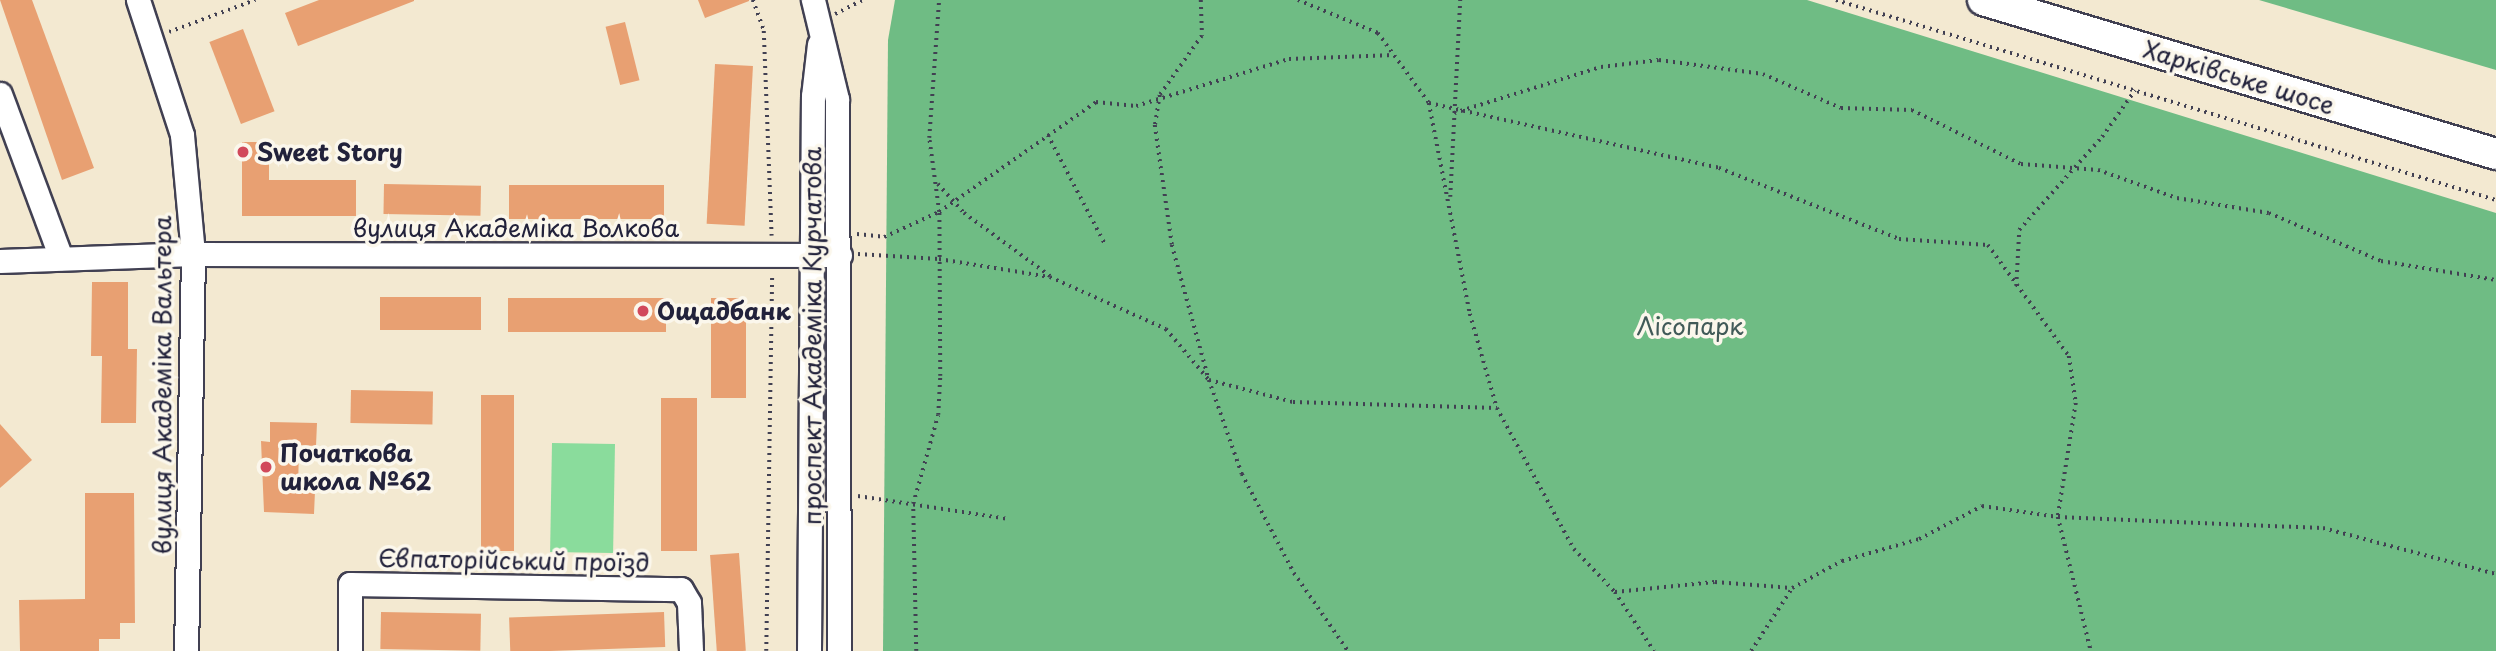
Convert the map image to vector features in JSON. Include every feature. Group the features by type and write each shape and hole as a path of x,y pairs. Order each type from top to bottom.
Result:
{"main road":[{"name":"Харківське шосе","path":"1983,0 2496,154"}],"street":[{"name":"вулиця Академіка Вальтера","path":"138,0 154,38 182,135 192,254 186,651"},
{"name":"проспект Академіка Курчатова","path":"809,651 815,255 813,96 821,7"},
{"name":"проспект Академіка Курчатова","path":"821,7 837,99 840,255 839,651"},
{"path":"0,94 61,258"},
{"name":"вулиця Академіка Волкова","path":"0,261 192,254 840,255"},
{"name":"Євпаторійський проїзд","path":"350,651 350,584 681,589 689,603 691,651"}],"path":[{"path":"228,0 232,9"},
{"path":"154,38 255,0"},
{"path":"753,0 764,31 772,255 766,651"},
{"path":"821,7 862,0"},
{"path":"916,651 913,504 938,415 939,212 929,138 939,0"},
{"path":"1201,0 1202,36 1159,99 1155,125 1172,245 1209,380 1242,474 1294,573 1348,651"},
{"path":"1298,0 1378,33 1429,103 1470,314 1497,408 1574,549 1615,592 1654,651"},
{"path":"1450,205 1460,0"},
{"path":"1836,0 2496,200"},
{"path":"857,234 884,237 939,212 1096,102 1136,106 1289,59 1394,55"},
{"path":"1454,113 1588,71 1659,60 1763,74 1841,108 1912,110 2021,164 2098,170 2177,198 2270,213 2381,261 2496,280"},
{"path":"2015,288 2019,229 2073,168 2135,90"},
{"path":"1429,103 1454,113 1719,168 1899,239 1989,245 2015,288 2068,356 2077,403 2059,517 2091,651"},
{"path":"1048,135 1105,244"},
{"path":"936,182 953,200 1050,277 1166,329 1209,380 1293,402 1497,408"},
{"path":"840,255 939,259 1050,277"},
{"path":"840,494 1009,519"},
{"path":"1751,651 1792,588 1842,561 1919,539 1982,506 2059,517 2323,528 2496,574"},
{"path":"1615,592 1715,582 1792,588"}],"green space":[{"name":"Лісопарк","path":"895,0 1807,0 2496,213 2496,651 883,651 888,40"},
{"path":"2259,0 2496,0 2496,70"},
{"path":"552,443 615,444 613,553 550,552"}],"building":[{"path":"0,0 32,0 94,168 62,180"},
{"path":"319,0 414,1 298,46 285,13"},
{"path":"698,0 749,0 749,1 705,18"},
{"path":"625,22 640,80 620,85 606,27"},
{"path":"243,29 275,111 241,124 209,42"},
{"path":"715,64 753,66 745,226 707,224"},
{"path":"242,142 269,142 269,180 356,180 356,216 242,216"},
{"path":"384,184 481,186 480,216 383,214"},
{"path":"509,185 664,185 664,219 509,219"},
{"path":"92,282 128,282 128,349 137,349 136,423 101,423 102,356 91,356"},
{"path":"380,297 481,297 481,330 380,330"},
{"path":"508,298 666,298 666,332 508,332"},
{"path":"711,298 746,298 746,398 711,398"},
{"path":"351,390 433,391 432,424 350,423"},
{"path":"481,395 514,395 514,551 481,551"},
{"path":"661,398 697,398 697,551 661,551"},
{"path":"270,422 317,423 316,446 299,445 298,491 315,491 314,514 264,512 261,441 270,442"},
{"path":"0,424 32,460 0,488"},
{"path":"85,493 134,493 135,623 120,623 120,639 99,639 99,651 20,651 19,600 85,599"},
{"path":"739,553 746,651 717,651 710,555"},
{"path":"381,612 481,614 480,651 380,649"},
{"path":"664,612 665,647 510,651 509,617"}],"place":[{"name":"Sweet Story","path":"243,152"},
{"name":"Ощадбанк","path":"643,311"},
{"name":"Початкова школа №62","path":"266,467"}]}
